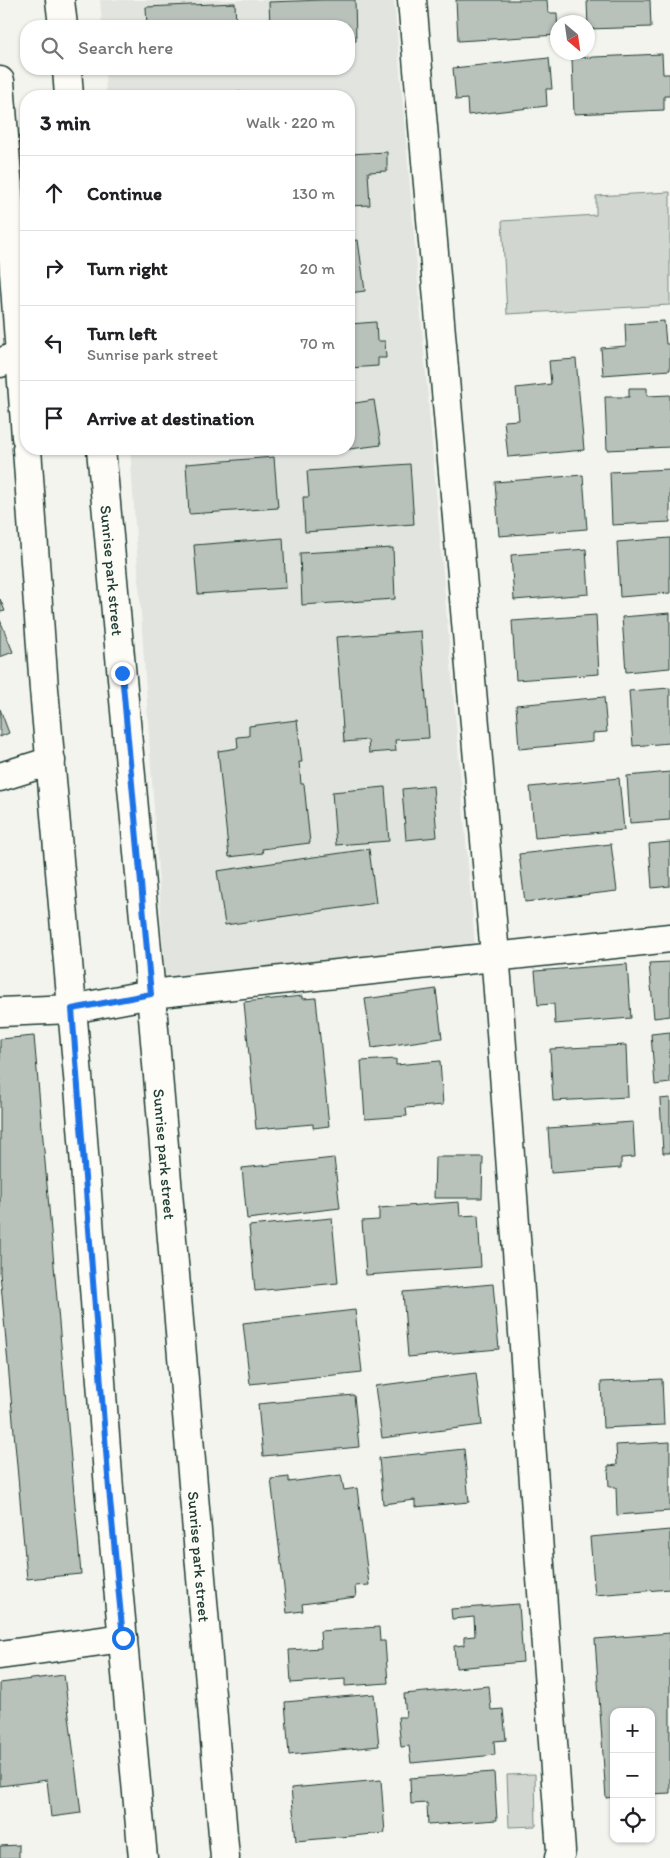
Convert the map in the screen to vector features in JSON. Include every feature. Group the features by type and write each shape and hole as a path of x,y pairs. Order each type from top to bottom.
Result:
{"main road":[{"path":"60,0 62,20"},
{"path":"412,0 495,957 561,1851 559,1858"},
{"path":"67,75 68,90"},
{"path":"0,81 10,359 20,408"},
{"path":"27,455 109,1489 143,1858"},
{"name":"Sunrise park street","path":"103,455 225,1858"},
{"path":"0,777 51,761"},
{"path":"0,1012 72,1009 151,994 670,938"},
{"path":"0,1655 123,1638"}],"shaded area":[{"path":"100,0 394,0 475,945 165,978 130,455 355,455 355,90 106,90 105,75 355,75 355,20 102,20"},
{"path":"670,192 670,305 507,314 502,221 596,215 596,196"},
{"path":"535,1774 536,1826 509,1827 507,1775"}],"building":[{"path":"355,0 356,41 355,20 270,20 269,2"},
{"path":"456,0 547,0 548,13 557,13 557,15 550,15 550,35 458,41"},
{"path":"587,0 650,0 651,27 595,29 595,15 588,15"},
{"path":"235,3 236,20 147,20 146,7"},
{"path":"662,54 663,74 670,74 670,96 664,96 664,110 574,114 572,60 595,60 595,57"},
{"path":"549,58 552,89 546,89 547,106 468,115 467,99 456,100 453,68"},
{"path":"387,152 387,171 368,172 370,205 355,206 355,154"},
{"path":"355,240 358,240 365,291 355,292"},
{"path":"664,321 666,344 670,344 670,370 603,375 601,348 626,346 625,324"},
{"path":"376,322 377,341 385,341 386,358 378,358 378,366 355,368 355,324"},
{"path":"576,359 584,450 508,457 504,421 519,420 516,388 551,384 549,361"},
{"path":"629,388 647,388 647,396 670,395 670,447 607,450 605,397 629,397"},
{"path":"374,400 381,445 355,448 355,403"},
{"path":"274,457 278,508 189,514 186,464"},
{"path":"410,464 414,524 305,532 303,497 309,497 307,471"},
{"path":"670,469 670,522 612,525 610,472"},
{"path":"583,475 587,529 499,536 495,482"},
{"path":"283,538 286,588 198,594 194,545"},
{"path":"670,538 670,593 620,597 617,542"},
{"path":"393,548 395,599 302,605 300,553"},
{"path":"586,549 589,594 514,600 511,555"},
{"path":"0,599 5,611 0,612"},
{"path":"670,613 670,668 626,672 622,617"},
{"path":"596,615 599,674 516,680 512,621"},
{"path":"0,620 13,652 0,657"},
{"path":"421,631 429,738 395,740 396,751 369,753 368,740 344,742 336,637"},
{"path":"670,688 670,743 633,746 629,691"},
{"path":"604,697 607,732 593,733 593,742 519,749 516,705"},
{"path":"0,709 9,733 0,737"},
{"path":"297,720 302,762 299,762 301,784 304,784 310,843 262,849 263,853 229,857 218,751 238,748 237,737 249,736 249,726"},
{"path":"670,772 670,820 630,823 627,776"},
{"path":"619,778 624,830 535,838 530,787"},
{"path":"433,786 437,837 406,840 402,789"},
{"path":"385,787 389,841 336,845 332,792"},
{"path":"670,842 670,886 652,888 649,844"},
{"path":"611,844 617,891 525,902 519,854"},
{"path":"369,849 376,903 225,925 217,871"},
{"path":"670,962 670,1016 654,1018 649,963"},
{"path":"627,964 631,1018 555,1024 554,1004 538,1005 535,971"},
{"path":"436,989 442,1038 372,1048 365,999"},
{"path":"302,996 302,999 316,998 329,1126 313,1128 313,1124 256,1129 244,1002"},
{"path":"670,1032 670,1083 655,1085 651,1034"},
{"path":"34,1036 81,1574 27,1579 0,1273 0,1039"},
{"path":"626,1045 628,1097 553,1101 550,1049"},
{"path":"396,1059 396,1065 440,1061 443,1105 406,1108 407,1116 365,1119 361,1061"},
{"path":"670,1098 670,1153 663,1153 660,1099"},
{"path":"633,1122 635,1157 621,1158 621,1168 551,1173 548,1128"},
{"path":"435,1157 483,1157 482,1198 434,1198"},
{"path":"334,1158 340,1208 247,1219 242,1168"},
{"path":"459,1202 460,1216 478,1215 481,1267 366,1275 362,1221 379,1220 379,1208"},
{"path":"332,1218 338,1283 255,1291 249,1226"},
{"path":"493,1284 499,1349 408,1357 403,1292"},
{"path":"355,1310 362,1372 250,1384 243,1323"},
{"path":"476,1373 482,1425 382,1438 375,1386"},
{"path":"662,1379 664,1425 603,1428 601,1382"},
{"path":"354,1395 359,1447 263,1456 258,1404"},
{"path":"670,1442 670,1511 617,1515 616,1487 609,1487 608,1466 617,1465 616,1445"},
{"path":"464,1449 469,1502 415,1507 415,1500 383,1504 379,1458"},
{"path":"341,1475 344,1490 357,1488 369,1585 355,1586 356,1597 302,1604 303,1611 287,1613 271,1479 289,1477 289,1482"},
{"path":"670,1530 670,1589 595,1595 590,1537"},
{"path":"519,1604 523,1662 456,1668 454,1646 464,1645 464,1637 475,1636 474,1617 452,1619 451,1609"},
{"path":"379,1627 380,1641 385,1641 388,1683 345,1686 345,1679 291,1683 289,1650 321,1648 320,1631"},
{"path":"670,1633 670,1793 655,1794 655,1708 610,1708 610,1798 606,1798 595,1639"},
{"path":"64,1675 81,1813 51,1817 47,1780 0,1786 0,1683"},
{"path":"489,1686 491,1710 503,1709 506,1740 494,1741 495,1755 411,1763 409,1746 401,1747 398,1717 406,1717 404,1694"},
{"path":"374,1694 379,1746 289,1755 285,1702"},
{"path":"494,1772 497,1820 428,1825 427,1803 411,1804 410,1778"},
{"path":"381,1780 385,1833 296,1841 291,1788"},
{"path":"19,1845 19,1858 0,1858 0,1846"}],"route":[{"path":"122,673 151,994 72,1009 109,1489 123,1638"}]}
